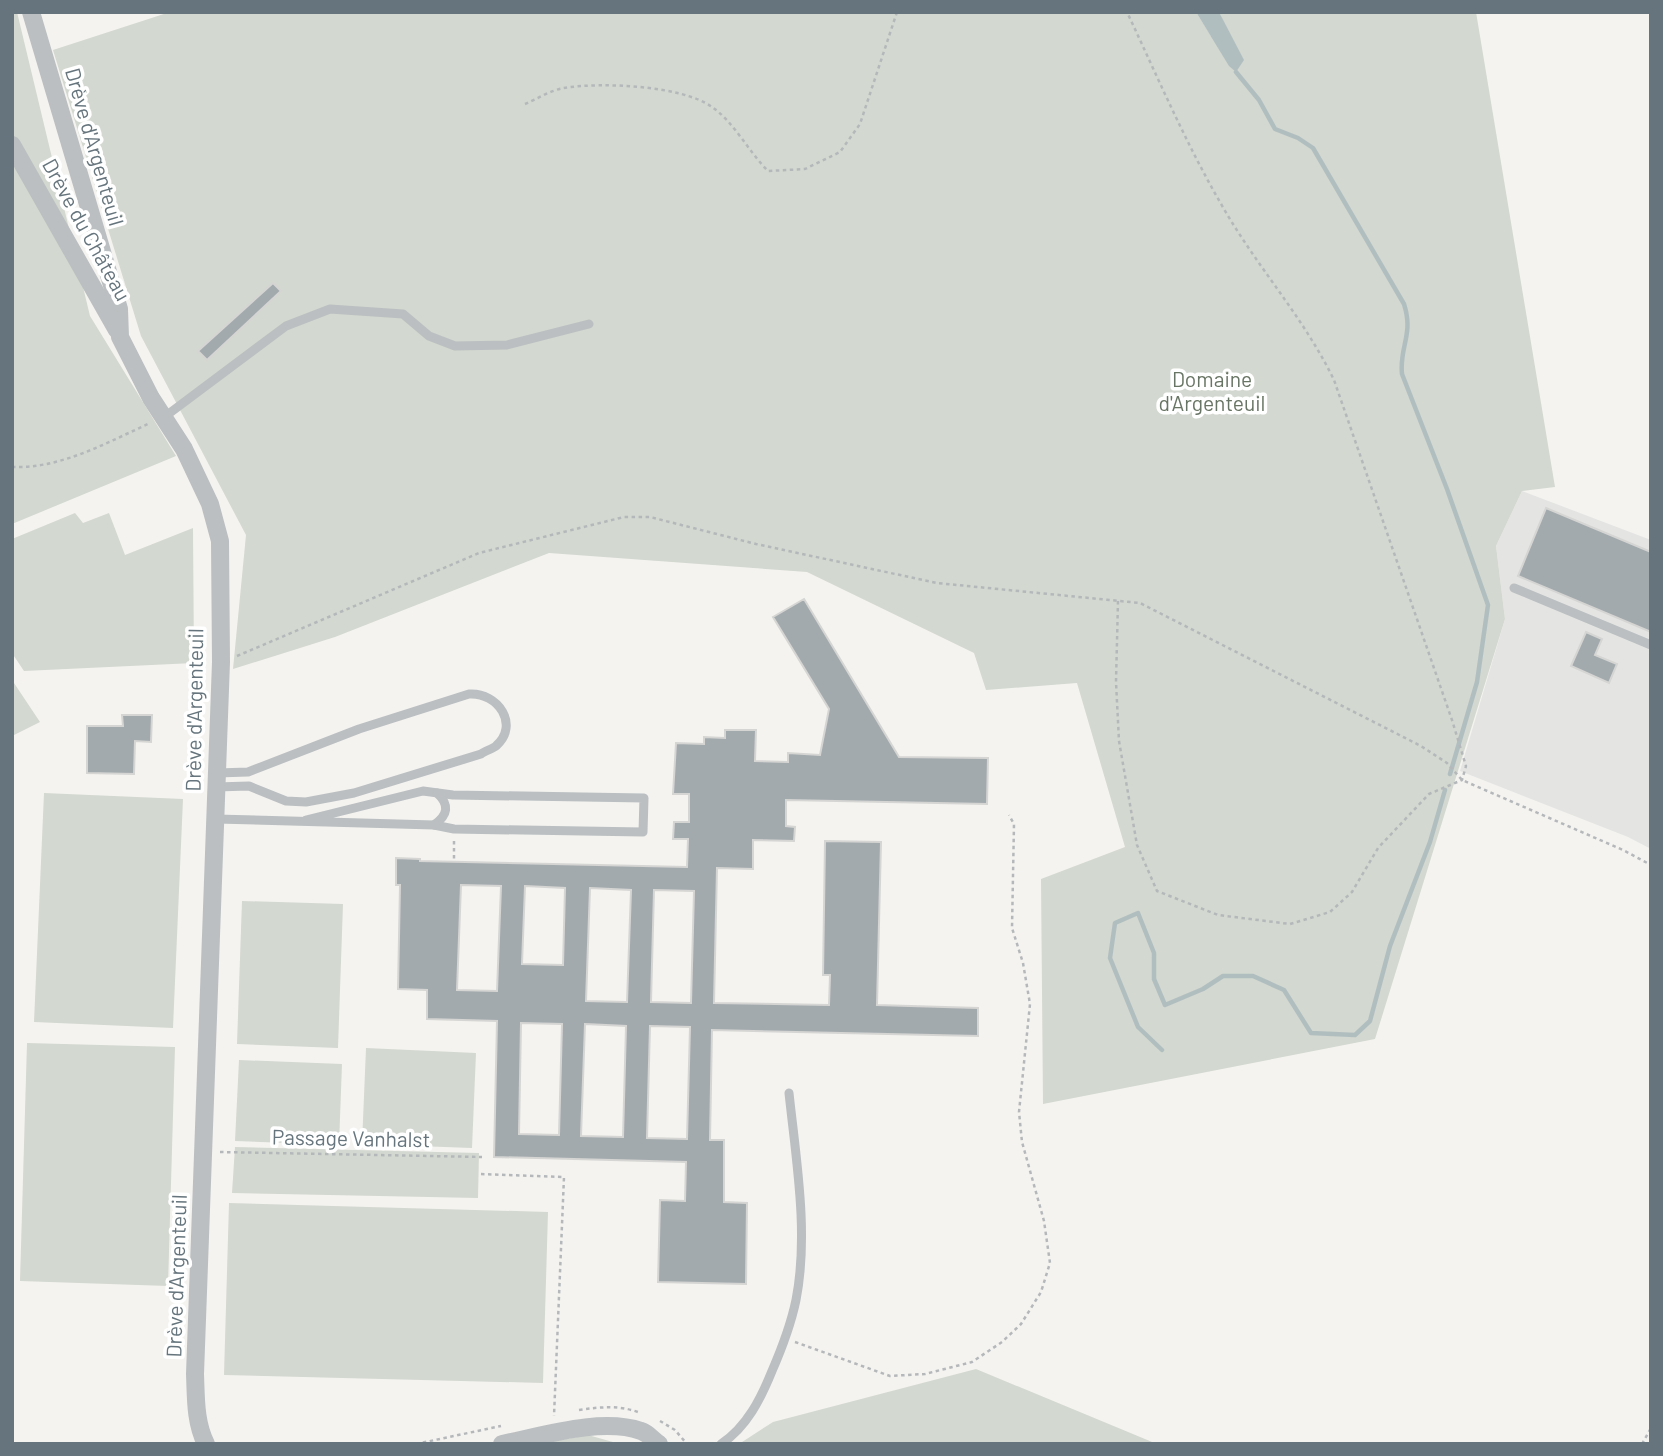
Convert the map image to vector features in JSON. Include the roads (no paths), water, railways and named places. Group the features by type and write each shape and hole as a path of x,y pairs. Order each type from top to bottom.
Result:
{"street":[{"name":"Drève d'Argenteuil","path":"31,12 119,309 120,337 151,398 184,449 210,504 220,541 221,663 195,1374 200,1432 206,1444"},
{"name":"Drève du Château","path":"12,145 120,337"},
{"path":"502,1444 590,1427 617,1426 643,1432 659,1444"}],"lane":[{"path":"163,418 286,326 330,309 404,314 429,336 455,346 508,345 589,324"},
{"path":"1514,588 1651,645"},
{"path":"469,694 485,695 494,699 501,707 505,719 504,734 496,746 481,754 342,796 306,802 286,801 249,786 216,780 248,772 359,729 469,694"},
{"path":"216,818 434,825 454,829 643,832 644,798 436,792 409,794 306,820"},
{"path":"434,825 444,818 446,810 444,800 436,792"},
{"path":"721,1444 731,1437 755,1409 785,1339 796,1299 800,1245 799,1200 789,1093"}],"waterway":[{"path":"1236,72 1259,100 1275,129 1298,138 1313,148 1404,304 1407,333 1402,356 1402,374 1488,605 1477,682 1450,774"},
{"path":"1162,1050 1138,1027 1110,958 1115,923 1138,913 1154,953 1154,979 1165,1005 1203,989 1223,976 1253,976 1284,990 1311,1033 1355,1035 1370,1021 1390,946 1430,842 1445,790"}],"park label":[{"name":"Domaine d'Argenteuil","path":"1212,392"}]}
